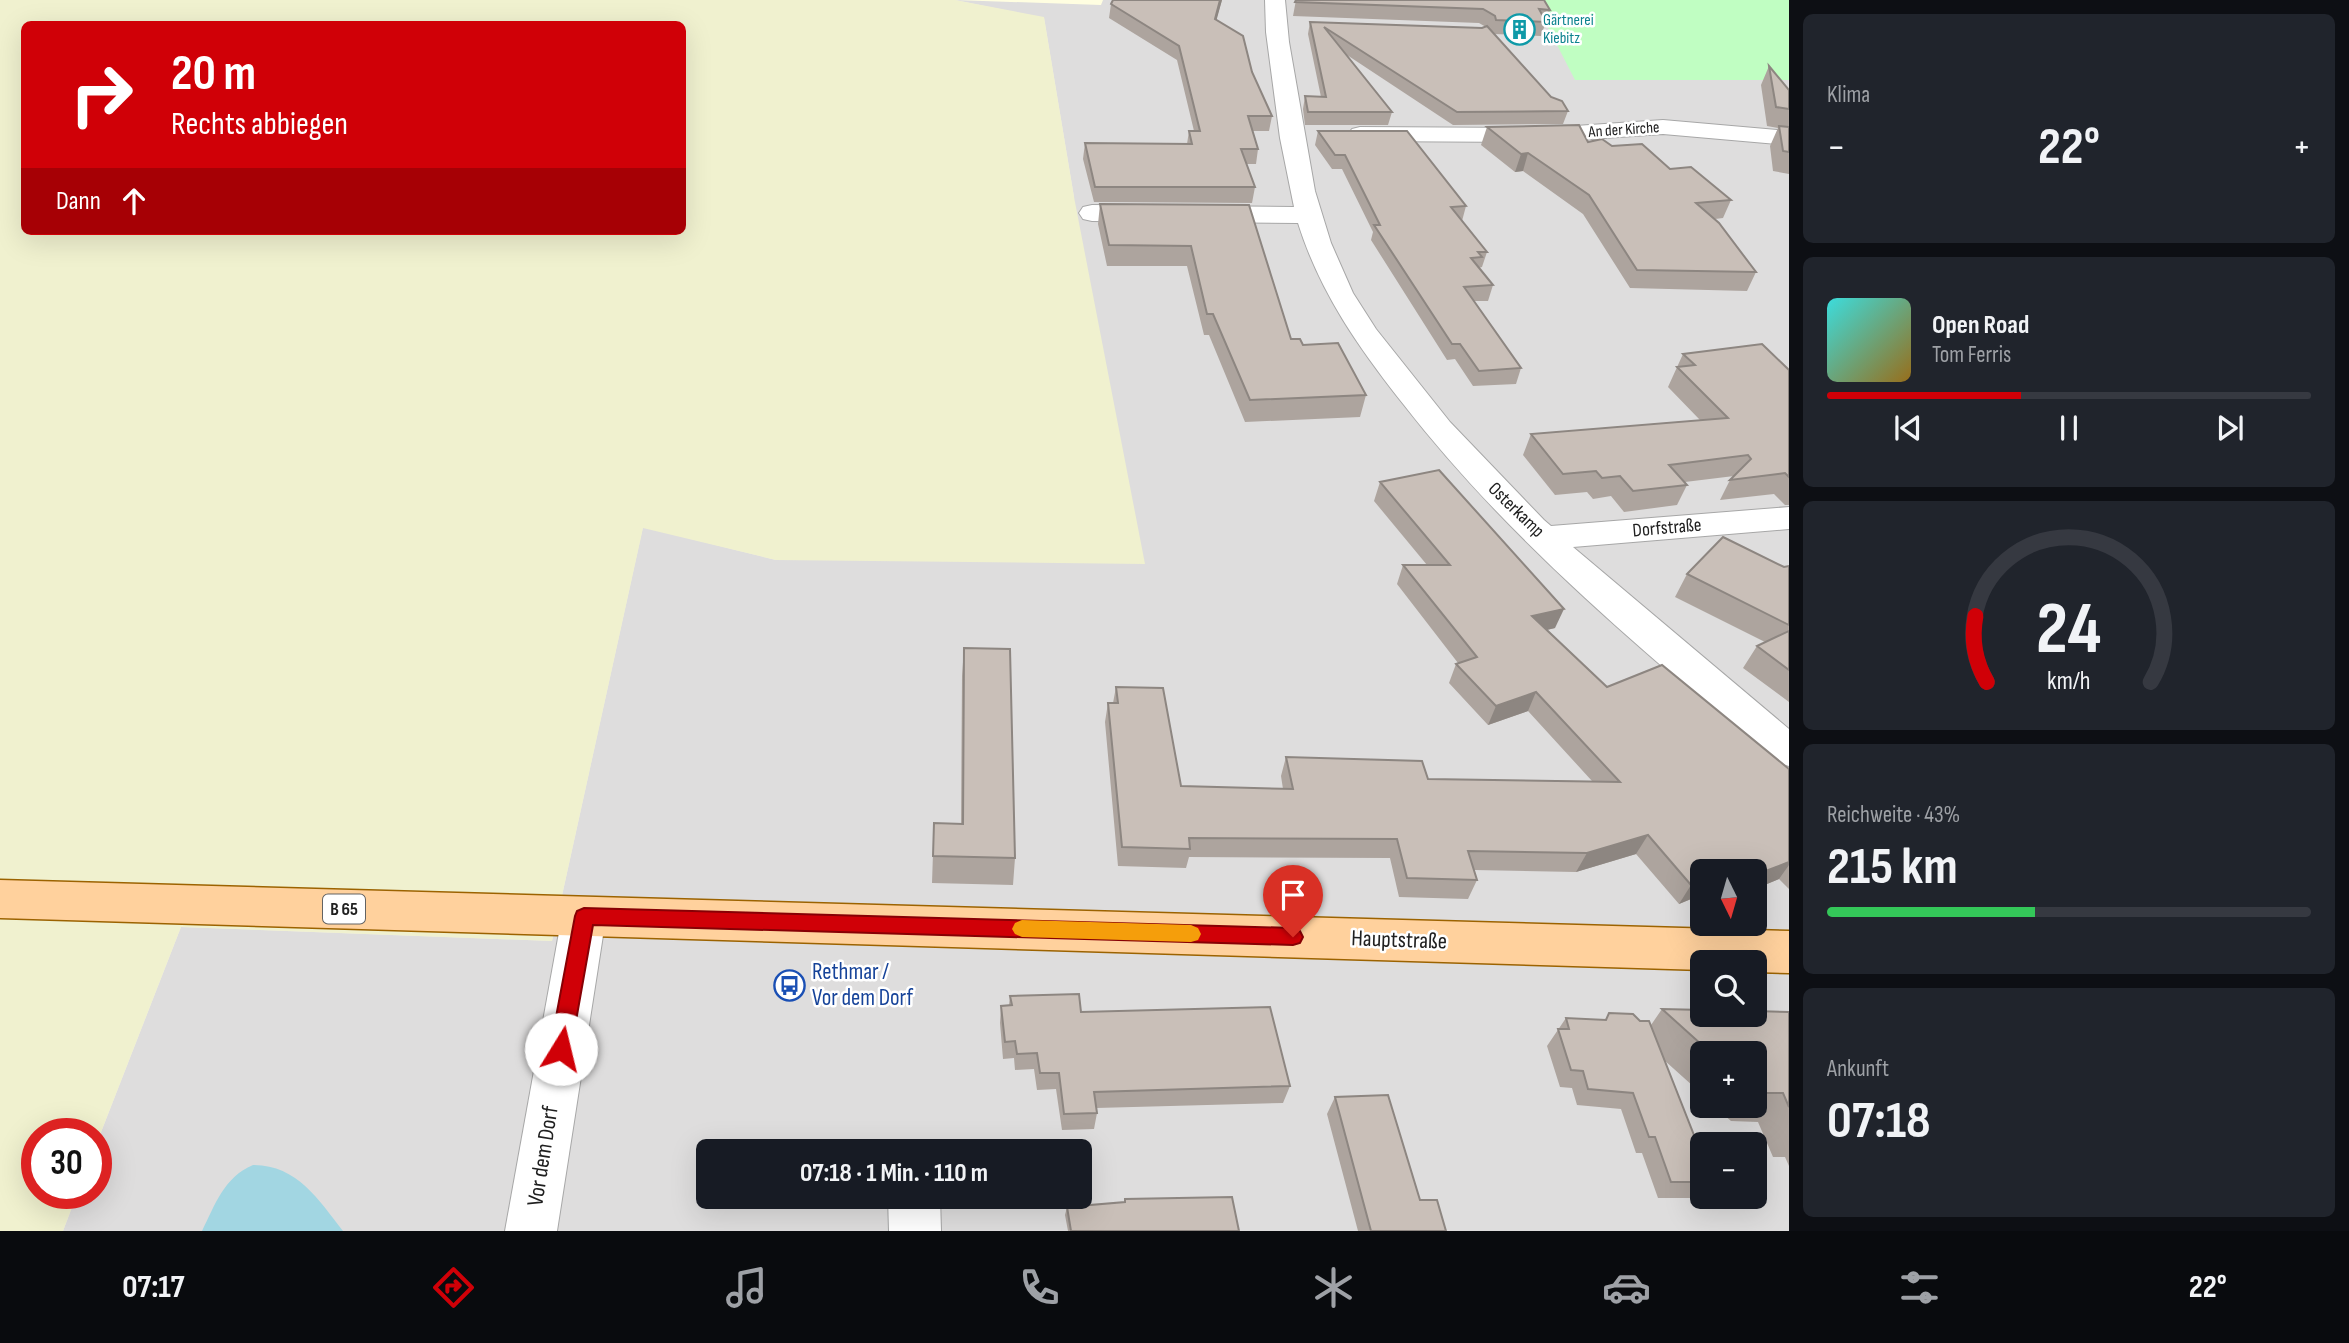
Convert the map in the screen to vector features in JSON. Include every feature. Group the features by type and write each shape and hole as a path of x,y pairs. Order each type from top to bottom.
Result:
{"main road":[{"name":"B 65","path":"0,899 584,916"},
{"name":"Hauptstraße","path":"584,916 1789,952"}],"street":[{"name":"Osterkamp","path":"1285,16 1302,135 1309,215 1339,293 1361,327 1462,458 1643,631 1789,751"},
{"name":"An der Kirche","path":"1340,135 1546,135 1663,127 1789,138"},
{"path":"1092,213 1309,215"},
{"name":"Dorfstraße","path":"1545,538 1789,518"},
{"name":"Vor dem Dorf","path":"531,1231 584,916"},
{"path":"914,1209 915,1231"}],"shaded area":[{"path":"0,0 955,0 1044,17 1074,197 1145,564 776,560 643,528 552,941 181,927 107,1118 21,1118 21,1209 71,1209 63,1231 0,1231"},
{"path":"955,0 1789,0 1789,1231 63,1231 71,1209 112,1209 112,1118 107,1118 181,927 552,941 643,527 776,560 1074,197 1044,18"},
{"path":"955,0 1103,0 1101,5"}],"green space":[{"path":"1534,0 1789,0 1789,80 1575,80"}],"water":[{"path":"253,1165 282,1171 294,1177 315,1196 343,1231 202,1231 228,1184"}],"building":[{"path":"1113,0 1220,0 1215,19 1243,36 1252,72 1272,116 1248,116 1258,149 1241,149 1255,187 1095,187 1085,143 1192,144 1189,131 1200,131 1179,46 1111,4"},
{"path":"1544,0 1550,10 1539,9 1546,22 1496,20 1495,16 1483,9 1295,2"},
{"path":"1310,22 1482,28 1487,26 1551,97 1562,101 1568,111 1457,112 1324,27 1392,112 1308,112 1305,96 1326,97"},
{"path":"1769,66 1789,90 1789,109 1776,107"},
{"path":"1579,125 1588,142 1602,139 1612,146 1642,144 1670,169 1691,167 1731,200 1696,203 1719,223 1756,272 1637,270 1589,195 1528,153 1521,154 1487,127"},
{"path":"1779,126 1789,127 1789,152 1783,151"},
{"path":"1318,131 1407,131 1466,206 1451,207 1487,252 1478,252 1482,257 1471,258 1493,285 1464,287 1521,368 1479,371 1460,344 1452,344 1374,225 1380,225 1345,155 1335,155"},
{"path":"1100,204 1249,205 1291,339 1300,339 1303,345 1338,343 1366,395 1250,400 1213,314 1207,314 1191,246 1109,245"},
{"path":"1762,344 1789,370 1789,477 1785,473 1730,480 1751,459 1748,455 1669,465 1687,485 1633,491 1620,476 1602,478 1596,471 1563,474 1531,434 1728,418 1677,367 1695,365 1683,354"},
{"path":"1439,470 1564,609 1532,616 1607,687 1662,665 1789,769 1789,862 1768,870 1768,859 1690,859 1690,884 1648,835 1587,853 1468,851 1477,880 1407,878 1397,839 1189,838 1190,849 1122,847 1108,703 1118,703 1116,687 1163,688 1181,786 1293,789 1286,757 1422,761 1428,779 1620,782 1536,692 1496,706 1456,664 1477,657 1403,565 1450,565 1380,482"},
{"path":"1723,537 1784,567 1789,566 1789,625 1687,574"},
{"path":"1789,631 1789,670 1757,646"},
{"path":"964,648 1010,649 1015,858 933,856 934,823 963,824"},
{"path":"1079,994 1081,1012 1270,1007 1290,1086 1094,1092 1097,1113 1064,1114 1059,1073 1040,1073 1037,1053 1017,1054 1015,1041 1005,1042 1001,1006 1012,1005 1010,996"},
{"path":"1662,1009 1690,1010 1690,1027 1767,1027 1767,1011 1789,1012 1789,1107 1783,1093 1767,1093 1767,1041 1698,1041"},
{"path":"1609,1013 1633,1014 1640,1021 1649,1021 1693,1132 1690,1132 1690,1182 1671,1182 1655,1137 1649,1137 1633,1093 1588,1089 1583,1071 1571,1070 1558,1029 1569,1029 1566,1018 1606,1020"},
{"path":"1388,1095 1420,1200 1437,1200 1446,1231 1371,1231 1335,1097"},
{"path":"1232,1197 1239,1231 1071,1231 1067,1209 1092,1209 1092,1205 1125,1202 1125,1199"}],"slow traffic":[{"path":"1022,929 1191,934"}],"place":[{"name":"Gärtnerei Kiebitz","path":"1520,29"},
{"name":"Rethmar / Vor dem Dorf","path":"789,985"}],"route":[{"path":"561,1049 584,916 1293,937"}]}
